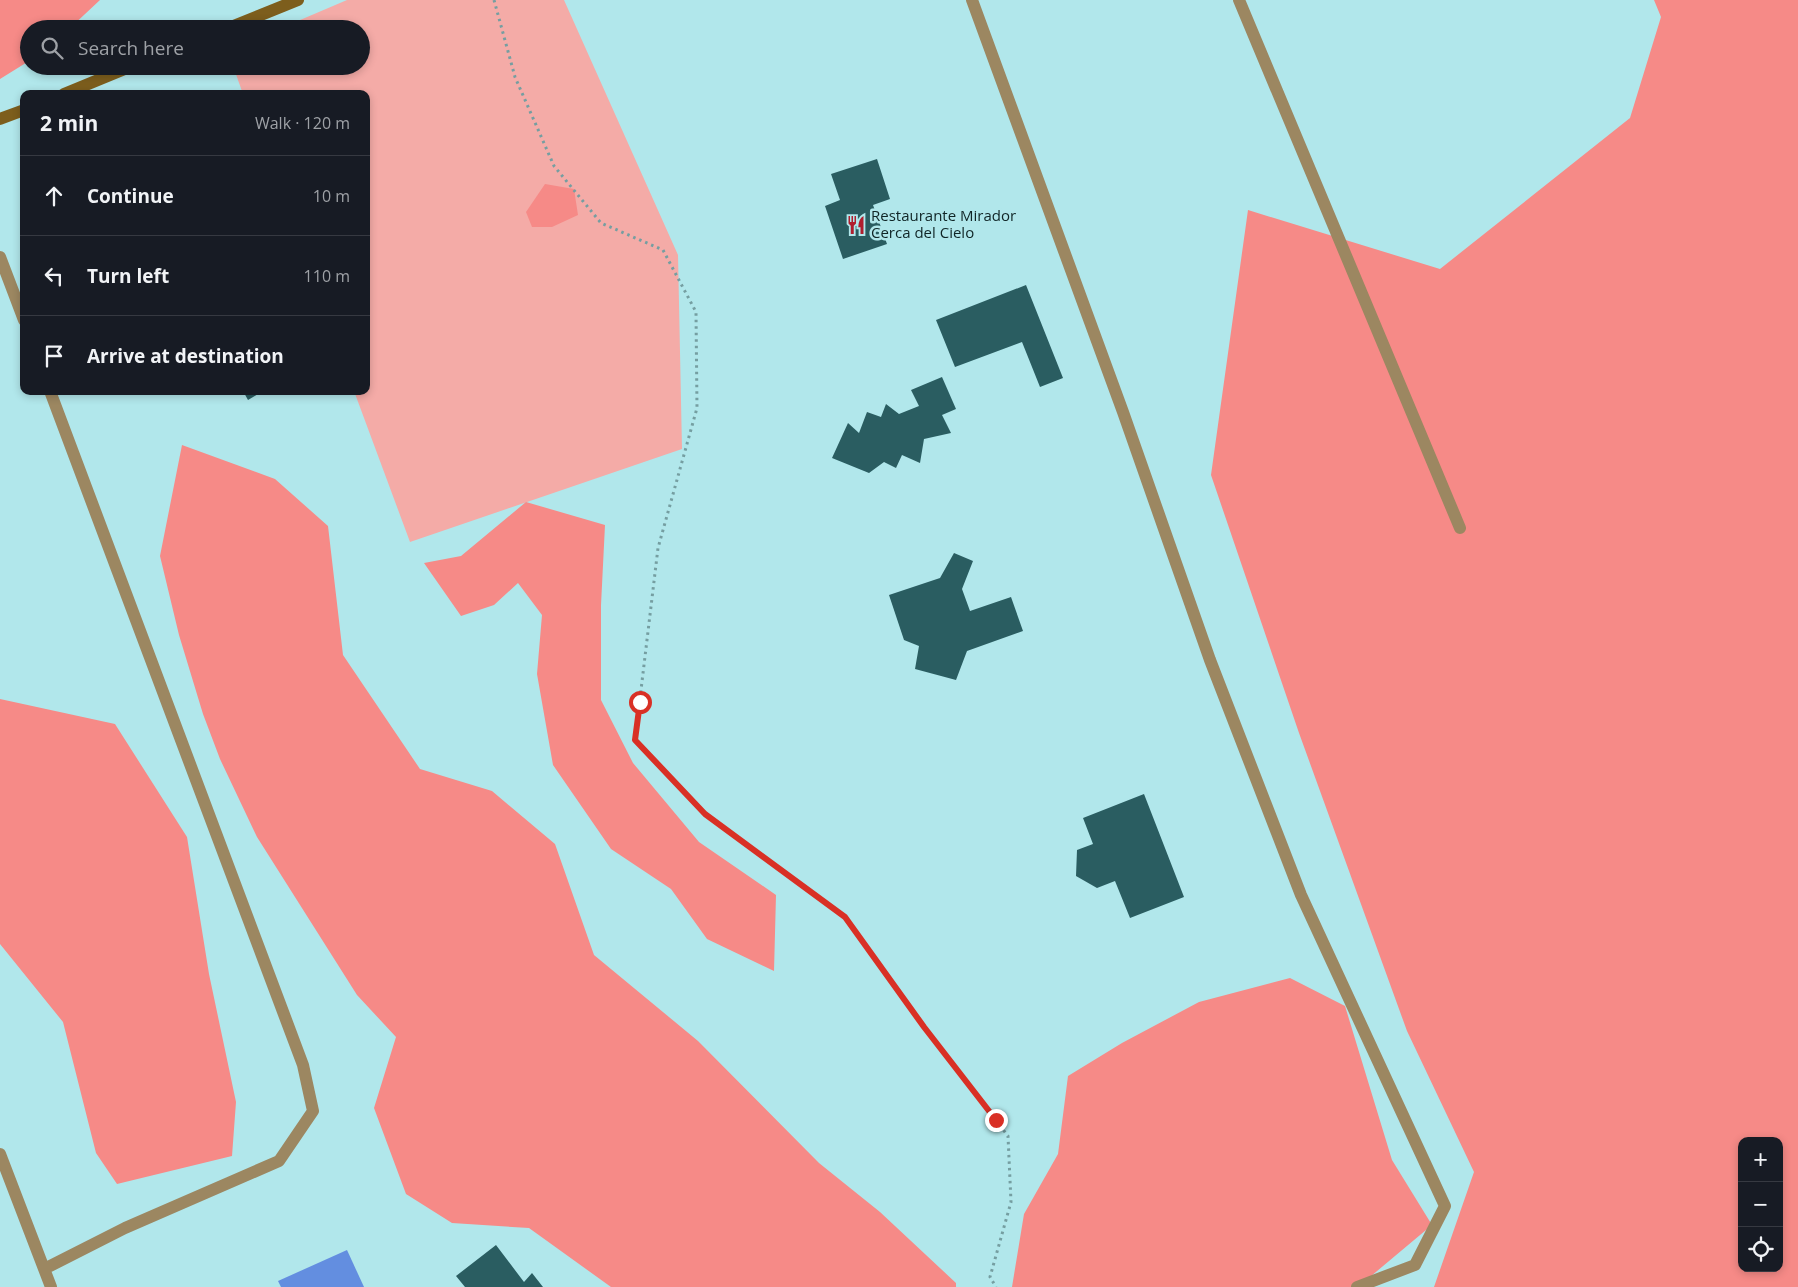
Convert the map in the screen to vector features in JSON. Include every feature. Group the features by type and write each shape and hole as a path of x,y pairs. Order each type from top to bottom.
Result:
{"street":[{"path":"248,20 298,0"},
{"path":"972,0 1124,412 1210,660 1301,895 1445,1206 1415,1265 1356,1287"},
{"path":"1239,0 1460,528"},
{"path":"74,90 110,75"},
{"path":"0,119 20,112"},
{"path":"0,257 20,310"},
{"path":"46,1268 125,1228 279,1161 313,1111 303,1064 52,395"},
{"path":"0,1154 52,1287"}],"path":[{"path":"494,0 515,77 554,166 602,223 663,250 696,312 697,408 658,548 635,740 705,814 845,917 924,1027 1008,1136 1012,1202 990,1278 996,1287"}],"shaded area":[{"path":"0,0 100,0 79,20 20,20 20,67 0,79"},
{"path":"347,0 564,0 678,255 682,449 410,542 355,395 370,395 370,90 242,90 236,75 370,75 370,20 300,20"},
{"path":"1654,0 1798,0 1798,1287 1434,1287 1474,1172 1407,1031 1299,733 1211,475 1248,210 1440,269 1630,118 1661,17"},
{"path":"545,184 574,189 578,215 552,227 532,227 526,212"},
{"path":"182,445 275,479 328,526 343,655 420,769 492,791 555,844 594,955 698,1041 819,1163 880,1212 956,1283 956,1287 611,1287 529,1228 452,1223 406,1194 374,1108 396,1037 357,995 257,837 220,759 203,714 179,635 160,556"},
{"path":"526,502 605,525 601,605 601,700 633,763 699,842 776,895 774,971 707,939 671,889 611,849 553,765 537,674 542,615 518,583 494,605 461,616 424,563 461,556"},
{"path":"0,699 115,724 187,837 209,974 236,1102 232,1156 117,1184 96,1153 63,1022 0,944"},
{"path":"1290,978 1345,1006 1392,1160 1432,1225 1358,1287 1012,1287 1024,1214 1058,1154 1068,1076 1122,1043 1199,1002"}],"water":[{"path":"347,1250 364,1287 281,1287 278,1281"}],"building":[{"name":"Restaurante Mirador Cerca del Cielo","path":"877,159 890,199 873,205 887,244 843,259 825,206 840,200 831,174"},
{"path":"1026,285 1063,378 1040,387 1022,342 955,367 936,320"},
{"path":"942,377 956,409 942,415 951,433 924,439 920,463 902,455 896,468 884,462 869,473 832,458 848,423 859,433 867,412 881,417 886,404 899,414 919,406 911,390"},
{"path":"245,395 256,395 248,400"},
{"path":"954,553 973,561 962,589 970,611 1011,597 1023,631 967,651 956,680 915,669 919,646 904,640 889,595 940,578"},
{"path":"1144,794 1184,897 1130,918 1115,881 1097,888 1076,876 1077,850 1093,844 1083,818"},
{"path":"496,1245 524,1282 532,1273 543,1287 465,1287 456,1276"}],"place":[{"name":"Restaurante Mirador Cerca del Cielo","path":"856,225"}],"route":[{"path":"640,702 635,740 705,814 845,917 924,1027 996,1120"}]}
